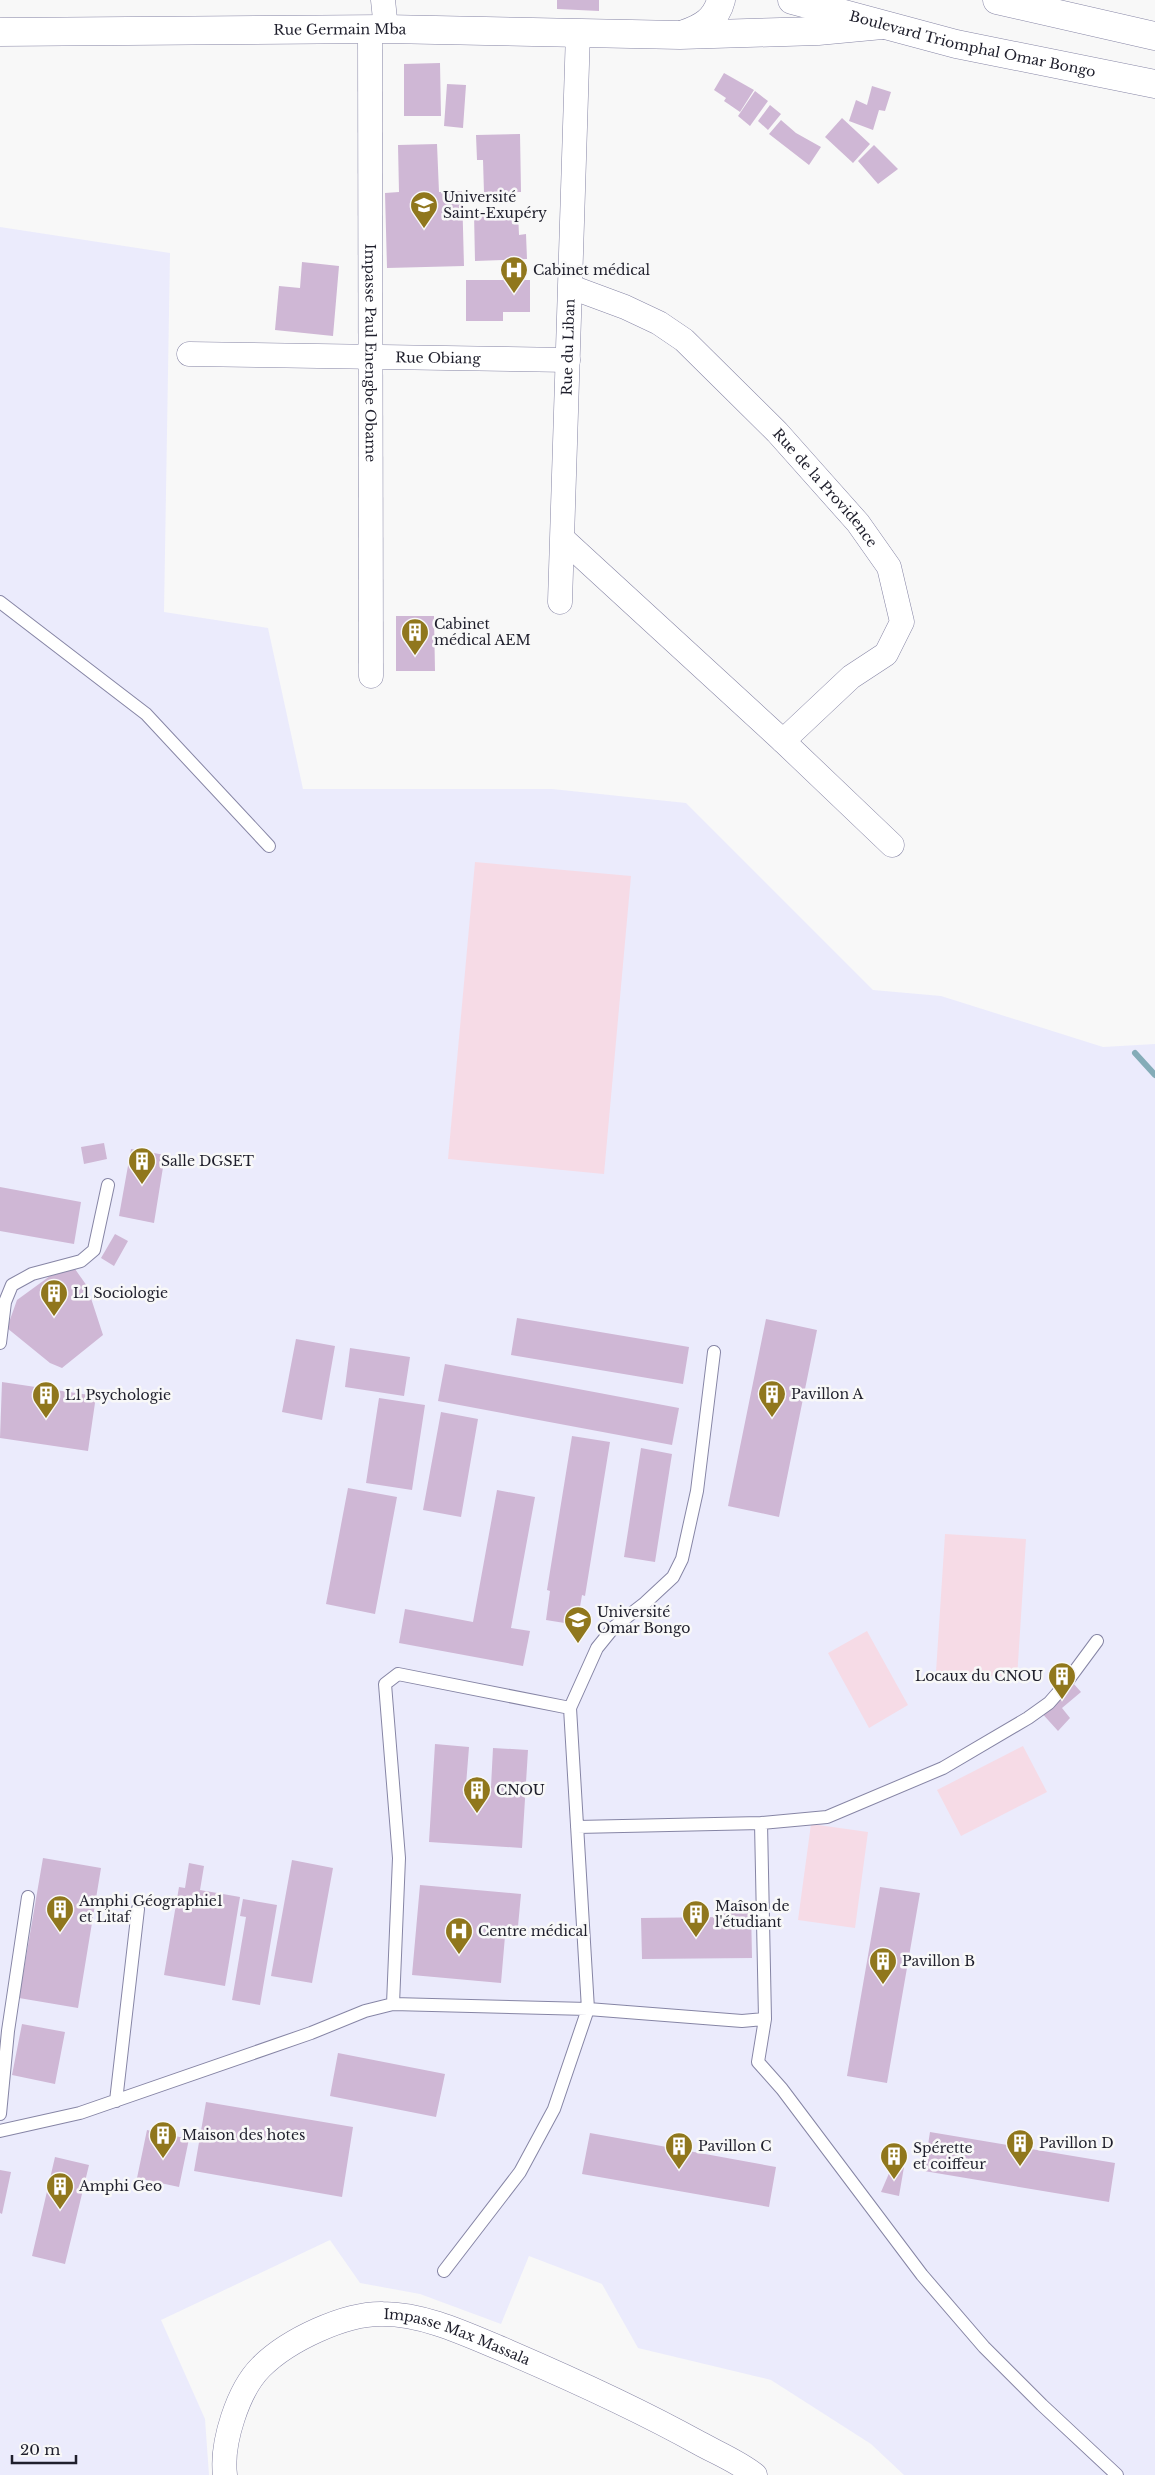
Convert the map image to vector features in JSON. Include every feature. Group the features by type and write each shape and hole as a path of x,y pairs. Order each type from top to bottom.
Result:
{"street":[{"name":"Impasse Paul Enengbe Obame","path":"371,676 372,358 378,29 383,0"},
{"path":"680,35 696,30 711,20 718,10 720,0"},
{"name":"Boulevard Triomphal Omar Bongo","path":"792,0 965,46 1155,84"},
{"path":"997,0 1155,36"},
{"name":"Rue Germain Mba","path":"0,32 378,29 680,35 818,30 884,25"},
{"name":"Rue du Liban","path":"560,602 578,32"},
{"name":"Rue de la Providence","path":"570,287 659,323 684,340 777,432 858,524 889,567 902,622 886,654 851,677 783,741"},
{"name":"Rue Obiang","path":"189,354 568,360"},
{"path":"563,539 783,741 892,845"},
{"name":"Impasse Max Massala","path":"225,2475 225,2450 245,2389 254,2374 268,2360 296,2341 332,2325 367,2314 384,2314 402,2315 457,2330 542,2366 655,2419 755,2475"}],"lane":[{"path":"0,602 146,714 235,807 269,846"},
{"path":"0,1343 5,1302 12,1285 32,1274 81,1261 94,1250 108,1185"},
{"path":"444,2271 495,2208 520,2172 554,2109 588,2009 570,1708 597,1648 614,1627 645,1603 673,1577 682,1559 697,1491 714,1352"},
{"path":"576,1828 761,1823 827,1817 962,1758 1049,1703 1097,1641"},
{"path":"393,2004 400,1858 385,1684 398,1674 570,1708"},
{"path":"761,1823 764,2019 758,2062 782,2089 922,2275 984,2347 1035,2399 1117,2475"},
{"path":"0,2114 8,2031 28,1897"},
{"path":"116,2101 138,1909"},
{"path":"0,2131 72,2115 116,2101 311,2033 365,2011 393,2004 588,2009 742,2021 764,2019"}],"shaded area":[{"name":"Université Omar Bongo","path":"0,227 170,253 164,612 268,628 303,789 552,789 686,803 873,990 941,996 1103,1047 1155,1044 1155,2475 904,2475 871,2444 771,2380 638,2348 602,2284 529,2256 501,2324 420,2294 360,2283 330,2240 161,2320 205,2419 209,2475 0,2475"},
{"path":"475,862 631,876 604,1174 448,1159"},
{"path":"945,1534 1026,1539 1017,1678 936,1672"},
{"path":"867,1631 908,1705 869,1728 828,1653"},
{"path":"1023,1746 1047,1792 961,1836 937,1790"},
{"path":"811,1824 868,1832 855,1928 798,1920"}],"building":[{"path":"557,0 599,0 599,11 557,9"},
{"path":"440,63 441,116 404,116 404,64"},
{"path":"724,73 754,90 740,112 724,101 726,98 714,90"},
{"path":"447,84 466,85 463,128 444,126"},
{"path":"872,86 891,92 885,111 879,110 873,130 849,121 856,100 867,105"},
{"path":"755,91 768,101 750,126 738,116"},
{"path":"770,105 781,114 768,130 758,121"},
{"path":"842,118 870,144 853,163 825,137"},
{"path":"781,120 796,133 821,147 809,165 769,134"},
{"path":"520,134 521,192 484,193 483,160 477,160 476,135"},
{"name":"Université Saint-Exupéry","path":"437,144 439,192 462,191 464,266 387,268 385,193 399,192 398,145"},
{"path":"874,145 898,169 878,184 858,161"},
{"path":"518,212 519,235 526,234 527,259 475,261 474,213"},
{"path":"302,262 339,266 333,336 275,330 279,286 300,288"},
{"path":"466,280 530,280 530,312 503,312 503,321 466,321"},
{"name":"Cabinet médical AEM","path":"396,616 434,616 435,671 396,671"},
{"path":"104,1143 107,1159 84,1164 81,1147"},
{"name":"Salle DGSET","path":"131,1149 165,1155 154,1223 119,1216"},
{"path":"0,1187 81,1202 74,1244 0,1231"},
{"path":"115,1234 128,1241 114,1266 101,1258"},
{"name":"L1 Sociologie","path":"75,1269 87,1286 103,1335 62,1368 50,1363 7,1328 17,1300 50,1276"},
{"path":"517,1318 689,1347 683,1384 511,1355"},
{"name":"Pavillon A","path":"766,1319 817,1330 779,1517 728,1506"},
{"path":"296,1339 335,1346 322,1420 282,1412"},
{"path":"350,1348 410,1357 404,1396 345,1387"},
{"path":"445,1364 679,1408 672,1445 438,1401"},
{"name":"L1 Psychologie","path":"2,1382 96,1396 88,1451 0,1438"},
{"path":"379,1398 425,1405 412,1490 366,1483"},
{"path":"441,1412 478,1419 461,1517 423,1510"},
{"path":"572,1436 610,1442 585,1596 582,1595 577,1625 546,1620 550,1591 547,1590"},
{"path":"641,1448 672,1454 655,1562 624,1557"},
{"path":"348,1488 397,1497 375,1614 326,1604"},
{"path":"497,1490 535,1497 511,1628 530,1631 523,1666 399,1643 405,1609 473,1622"},
{"name":"Locaux du CNOU","path":"1073,1683 1081,1692 1062,1708 1070,1718 1058,1731 1039,1710"},
{"name":"CNOU","path":"435,1744 469,1747 466,1785 491,1787 493,1748 528,1750 522,1848 429,1842"},
{"name":"Amphi Géographie1 et Litaf","path":"43,1858 101,1868 78,2008 19,1998"},
{"path":"292,1860 333,1868 312,1983 271,1976"},
{"path":"189,1863 204,1866 200,1890 240,1897 225,1986 164,1975 179,1887 185,1888"},
{"path":"420,1885 521,1894 517,1937 505,1936 501,1983 412,1975"},
{"name":"Pavillon B","path":"880,1887 920,1893 887,2083 847,2076"},
{"path":"243,1899 277,1905 260,2005 232,2000 246,1917 240,1916"},
{"name":"Maîson de l'étudiant","path":"723,1908 751,1908 752,1958 642,1959 641,1918 724,1917"},
{"path":"22,2024 65,2032 55,2084 12,2075"},
{"path":"338,2053 445,2074 436,2117 330,2096"},
{"path":"206,2102 353,2127 342,2197 194,2171"},
{"name":"Maison des hotes","path":"147,2130 189,2139 179,2187 137,2178"},
{"name":"Pavillon D","path":"930,2132 1115,2163 1109,2202 924,2171"},
{"name":"Pavillon C","path":"590,2133 776,2167 769,2207 582,2174"},
{"name":"Amphi Geo","path":"55,2157 89,2165 65,2264 32,2256"},
{"name":"Spérette et coiffeur","path":"893,2164 896,2167 904,2167 899,2196 881,2192"},
{"path":"0,2170 11,2172 2,2214 0,2213"}],"waterway":[{"path":"1135,1053 1155,1075"}],"place":[{"name":"Université Saint-Exupéry","path":"424,229"},
{"name":"Cabinet médical","path":"514,294"},
{"name":"Cabinet médical AEM","path":"415,656"},
{"name":"Salle DGSET","path":"142,1185"},
{"name":"L1 Sociologie","path":"54,1317"},
{"name":"Pavillon A","path":"772,1418"},
{"name":"L1 Psychologie","path":"46,1419"},
{"name":"Université Omar Bongo","path":"578,1644"},
{"name":"Locaux du CNOU","path":"1062,1700"},
{"name":"CNOU","path":"477,1814"},
{"name":"Amphi Géographie1 et Litaf","path":"60,1933"},
{"name":"Maîson de l'étudiant","path":"696,1938"},
{"name":"Centre médical","path":"459,1955"},
{"name":"Pavillon B","path":"883,1985"},
{"name":"Maison des hotes","path":"163,2159"},
{"name":"Pavillon D","path":"1020,2167"},
{"name":"Pavillon C","path":"679,2170"},
{"name":"Spérette et coiffeur","path":"894,2180"},
{"name":"Amphi Geo","path":"60,2210"}]}
